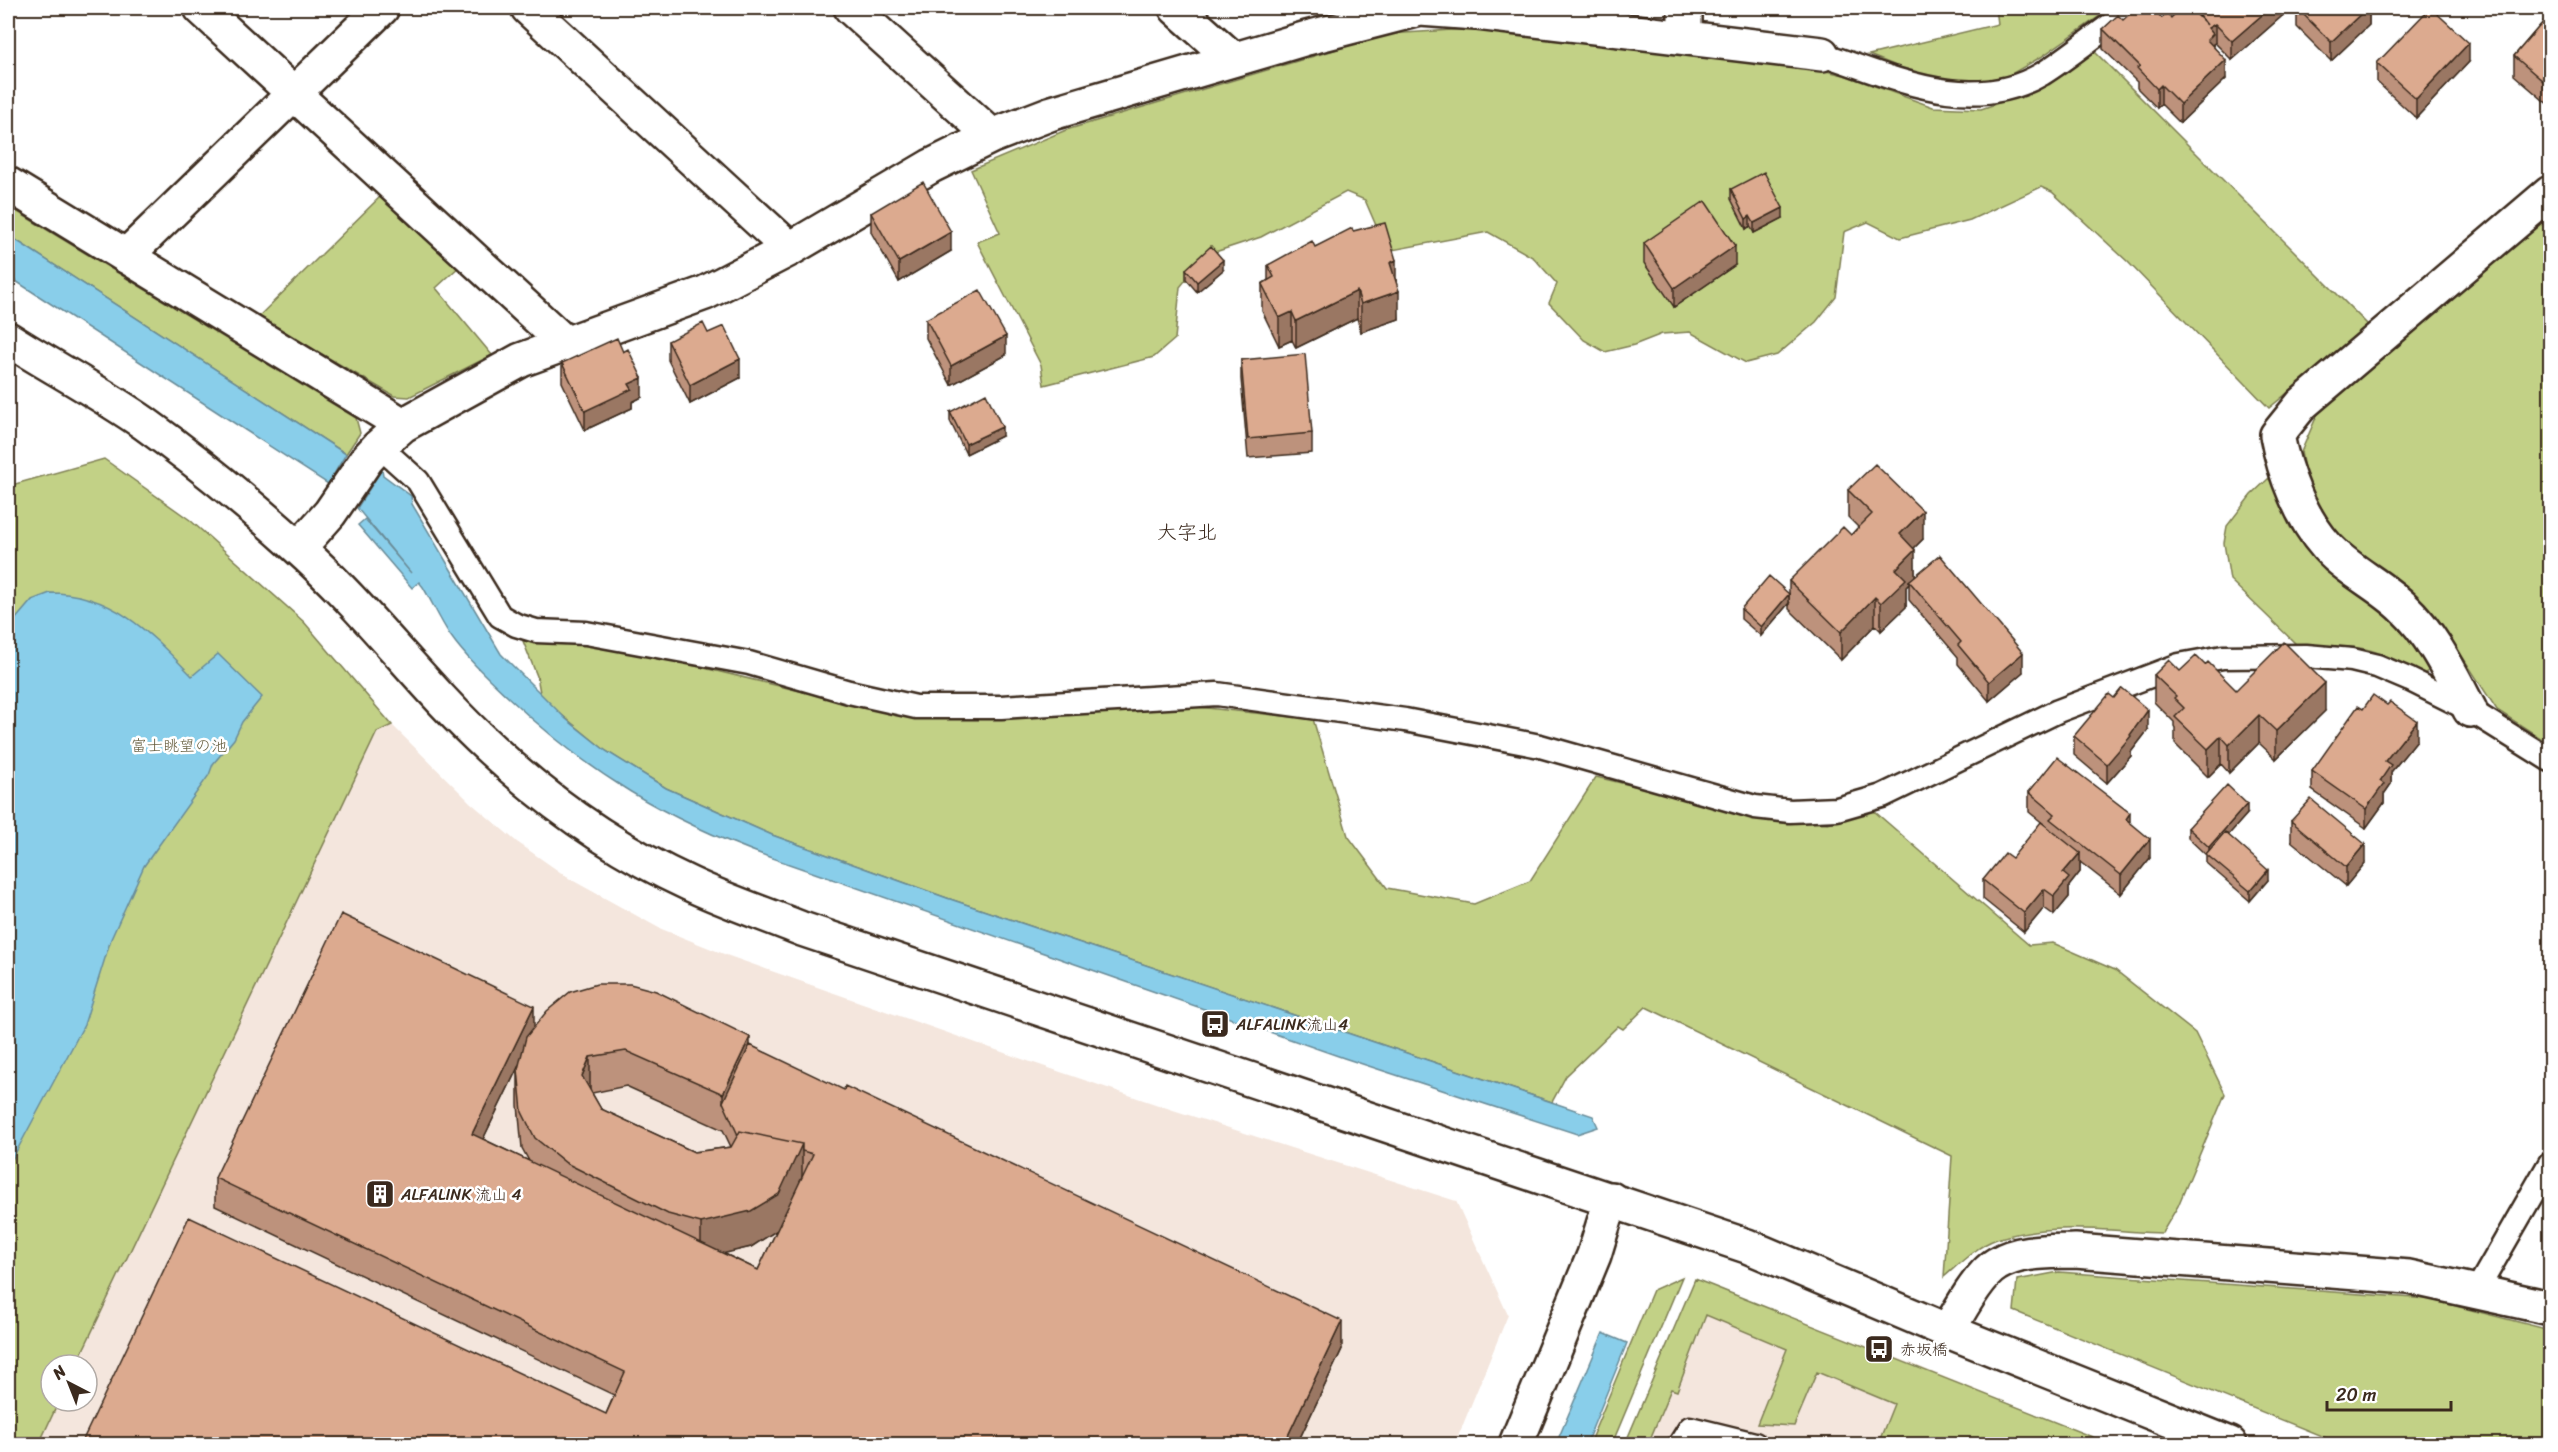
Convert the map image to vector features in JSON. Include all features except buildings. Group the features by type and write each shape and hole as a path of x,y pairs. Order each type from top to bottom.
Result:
{"street":[{"path":"201,8 566,344"},
{"path":"126,256 382,8"},
{"path":"528,8 790,249"},
{"path":"851,8 992,136"},
{"path":"1176,8 1233,59"},
{"path":"299,548 383,443 521,360 705,293 790,249 931,166 992,136 1052,113 1233,59 1421,8 1476,13 1685,22 1822,54"},
{"path":"8,184 126,256 383,443"},
{"path":"2470,710 2439,652 2403,607 2327,547 2300,505 2282,461 2277,435 2302,404 2550,193"},
{"path":"8,339 142,422 219,480 299,548 370,621 454,714 533,786 568,813 689,884 802,929 1243,1079 1611,1199 1747,1246 1948,1331 2230,1444"},
{"path":"1516,1444 1594,1255 1611,1199"},
{"path":"1948,1331 1968,1297 1995,1264 2014,1256 2038,1252 2086,1252 2409,1277 2550,1308"}],"lane":[{"path":"1822,54 1925,88 1957,93 1997,90 2040,75 2135,8"},
{"path":"383,443 418,481 500,616 516,625 536,631 586,633 749,663 849,692 916,707 1001,707 1176,695 1217,694 1246,697 1405,720 1540,746 1755,807 1791,811 1837,809 1882,796 2058,711 2179,665 2223,657 2306,656 2352,660 2377,666 2410,680 2470,710 2550,760"},
{"path":"2476,1290 2550,1163"},
{"path":"1680,1444 1690,1428 1755,1444"}],"shaded area":[{"path":"392,725 471,803 517,842 570,879 659,928 729,956 1019,1058 1456,1201 1508,1315 1455,1444 39,1444 53,1413 99,1413 99,1353 82,1353 377,732"},
{"path":"1695,1279 1910,1363 2110,1444 1626,1444"}],"green space":[{"path":"1996,8 2111,8 2041,57 2001,80 1966,83 1931,80 1869,55 1998,24"},
{"path":"1485,28 1781,61 1844,75 1933,107 1981,109 2031,92 2093,50 2369,326 2269,408 2128,262 2052,192 2041,187 1970,220 1900,238 1868,222 1844,232 1836,297 1816,322 1777,355 1746,363 1690,332 1662,334 1634,345 1605,352 1584,340 1549,303 1557,284 1534,258 1488,232 1387,251 1365,200 1346,192 1261,237 1206,255 1180,287 1175,339 1154,357 1044,385 1041,365 977,242 1000,233 971,170 1066,130 1388,34"},
{"path":"385,192 462,264 436,288 492,355 409,397 394,396 258,317"},
{"path":"8,206 356,418 360,433 346,454 8,235"},
{"path":"2550,215 2550,744 2497,710 2436,616 2365,559 2331,525 2307,486 2301,452 2318,413"},
{"name":"富士眺望の池","path":"104,459 190,520 304,622 392,725 377,732 82,1353 39,1353 39,1413 53,1413 39,1444 8,1444 8,486"},
{"path":"2269,478 2290,527 2325,571 2395,621 2420,652 2429,670 2424,674 2388,657 2360,648 2317,649 2296,644 2230,580 2224,543 2227,526 2251,495"},
{"path":"523,641 621,648 891,713 946,719 1197,707 1313,719 1348,836 1387,888 1474,904 1530,881 1596,777 1775,819 1828,823 1874,811 2029,945 2053,943 2115,970 2195,1033 2225,1094 2178,1206 2162,1233 2057,1229 2017,1234 1997,1239 1983,1246 1944,1277 1952,1156 1646,1007 1623,1029 1618,1026 1566,1076 1552,1102 947,898 772,835 666,788 606,751 541,698 537,676"},
{"path":"2059,1272 2428,1299 2550,1330 2550,1444 2341,1444 2014,1311 2017,1280"},
{"path":"1682,1277 1612,1444 1589,1444 1653,1290"},
{"path":"1695,1279 2110,1444 1878,1444 1894,1404 1817,1372 1794,1426 1757,1424 1787,1349 1706,1315 1677,1391 1671,1389 1648,1444 1625,1444"}],"water":[{"path":"8,235 346,454 328,484 8,276"},
{"path":"382,469 383,475 411,496 412,504 501,654 566,719 606,751 666,788 772,835 947,898 1593,1116 1598,1127 1577,1134 1344,1058 769,857 696,827 662,810 599,772 569,750 509,698 456,644 419,582 412,588 358,525 365,519 411,573 357,508"},
{"path":"50,593 73,595 112,608 146,631 192,676 218,654 262,697 242,722 234,739 213,764 209,775 144,866 111,939 84,1025 8,1167 8,628 32,600"},
{"path":"1603,1333 1627,1343 1586,1444 1556,1444"}],"place":[{"name":"ALFALINK流山4","path":"1215,1024"},
{"name":"ALFALINK 流山 4","path":"380,1194"},
{"name":"赤坂橋","path":"1879,1349"}],"district":[{"name":"大字北","path":"1187,532"}]}
